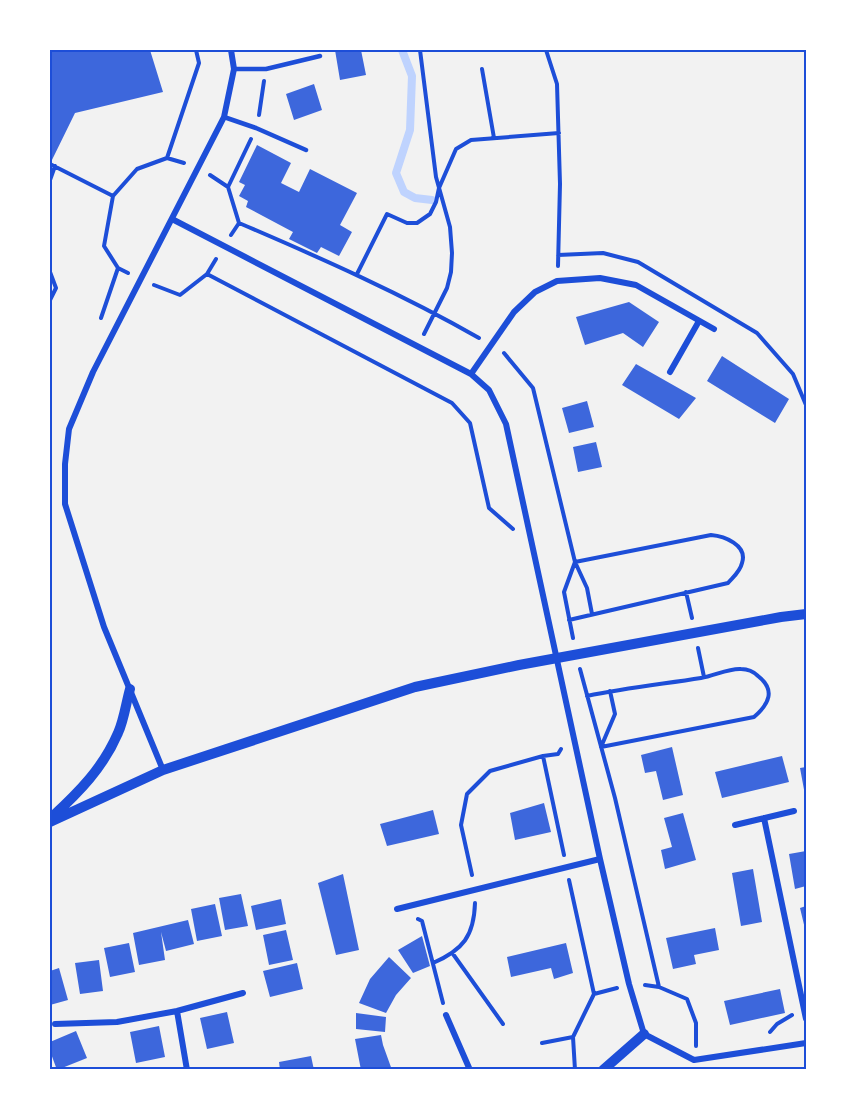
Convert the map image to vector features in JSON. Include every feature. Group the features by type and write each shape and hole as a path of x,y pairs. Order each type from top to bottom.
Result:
{"street":[{"path":"163,770 104,627 65,504 65,464 69,429 93,372 224,117 234,69 231,50"},
{"path":"172,219 418,345 471,374 489,390 506,424 600,859 629,984 644,1034 694,1060 807,1043"},
{"path":"471,374 514,312 535,292 557,281 600,278 636,285 714,329"},
{"path":"670,372 699,321"},
{"path":"50,820 163,770 415,687 519,665 807,614"},
{"path":"50,820 78,793 99,768 118,732 130,688"},
{"path":"735,825 794,810"},
{"path":"764,818 807,1019"},
{"path":"397,909 600,859"},
{"path":"55,1024 117,1022 177,1011 243,993"},
{"path":"177,1011 187,1070"},
{"path":"446,1015 470,1070"},
{"path":"603,1070 644,1034"}],"lane":[{"path":"234,69 266,69 320,56"},
{"path":"224,117 306,150"}],"path":[{"path":"196,50 199,63 167,158 198,168 228,187 239,223 357,274 436,313 503,352 534,388 575,562 587,588 592,614"},
{"path":"418,345 447,288 452,253 450,227 436,177 420,50"},
{"path":"546,50 557,84 560,184 557,281"},
{"path":"482,69 494,138"},
{"path":"357,274 387,214 407,223 417,223 430,214 456,149 471,140 559,133"},
{"path":"50,164 113,196"},
{"path":"50,180 55,166"},
{"path":"50,272 56,288 50,300"},
{"path":"207,274 452,403 470,423 489,508 516,531"},
{"path":"503,352 509,343"},
{"path":"569,620 728,583 739,571 744,561 741,551 733,542 723,536 711,535 575,562"},
{"path":"574,642 564,592 575,562"},
{"path":"579,663 615,798 659,987"},
{"path":"587,696 741,669 755,673 768,686 769,698 763,709 754,717 601,747"},
{"path":"601,747 615,714 610,691"},
{"path":"433,963 453,954 471,930 474,917 475,890 461,825 467,794 490,771 558,754 562,747"},
{"path":"543,756 594,994 573,1037 574,1069"},
{"path":"397,909 422,921 446,1015"},
{"path":"453,954 503,1024"},
{"path":"594,994 629,984 659,987 687,999 696,1023 697,1041 694,1060"},
{"path":"764,1035 772,1032 777,1024 804,1009"},
{"path":"542,1043 573,1037"}],"building":[{"path":"50,50 150,50 163,92 75,113 50,164"},
{"path":"335,50 361,50 366,75 340,80"},
{"path":"314,84 322,110 294,120 286,94"},
{"path":"257,145 291,163 281,183 299,192 310,169 357,193 340,225 352,232 339,256 321,247 317,253 289,239 293,232 246,207 248,201 239,196 245,185 239,182"},
{"path":"629,302 659,322 643,347 623,333 585,345 576,317"},
{"path":"722,356 789,399 775,423 707,381"},
{"path":"636,364 696,398 679,419 622,385"},
{"path":"587,401 594,427 569,433 562,408"},
{"path":"596,442 602,467 578,472 573,447"},
{"path":"672,747 683,795 663,800 656,771 645,773 641,755"},
{"path":"782,756 789,782 722,798 715,772"},
{"path":"806,767 806,795 805,795 800,768"},
{"path":"544,803 551,832 515,840 510,813"},
{"path":"433,810 439,834 387,846 380,824"},
{"path":"683,813 696,860 665,869 661,850 672,847 664,818"},
{"path":"806,851 806,886 795,889 789,854"},
{"path":"753,869 762,922 741,926 732,873"},
{"path":"343,874 359,950 336,955 318,883"},
{"path":"241,894 248,926 225,930 219,898"},
{"path":"281,899 286,924 256,930 251,906"},
{"path":"215,904 222,936 197,941 191,909"},
{"path":"806,906 806,933 800,908"},
{"path":"188,920 194,944 166,951 161,932 165,960 139,965 133,933"},
{"path":"715,928 719,950 694,955 696,964 673,969 666,938"},
{"path":"286,930 293,960 269,965 263,935"},
{"path":"422,936 430,966 413,973 398,950"},
{"path":"129,943 135,972 110,977 104,948"},
{"path":"566,943 573,973 554,979 551,968 511,977 507,957"},
{"path":"389,957 411,978 396,995 386,1013 359,1003 370,979"},
{"path":"99,960 103,991 80,994 75,963"},
{"path":"297,963 303,989 270,997 263,971"},
{"path":"59,968 68,1000 50,1005 50,971"},
{"path":"780,989 785,1013 730,1025 724,1001"},
{"path":"227,1012 234,1043 207,1049 200,1018"},
{"path":"356,1013 386,1017 385,1032 356,1029"},
{"path":"159,1026 165,1057 136,1063 130,1032"},
{"path":"76,1031 87,1058 57,1070 50,1051 50,1042"},
{"path":"381,1035 392,1070 361,1070 355,1039"},
{"path":"311,1056 314,1070 280,1070 279,1062"}],"waterway":[{"path":"402,50 412,76 410,130 396,173 404,192 415,198 432,200"}]}
